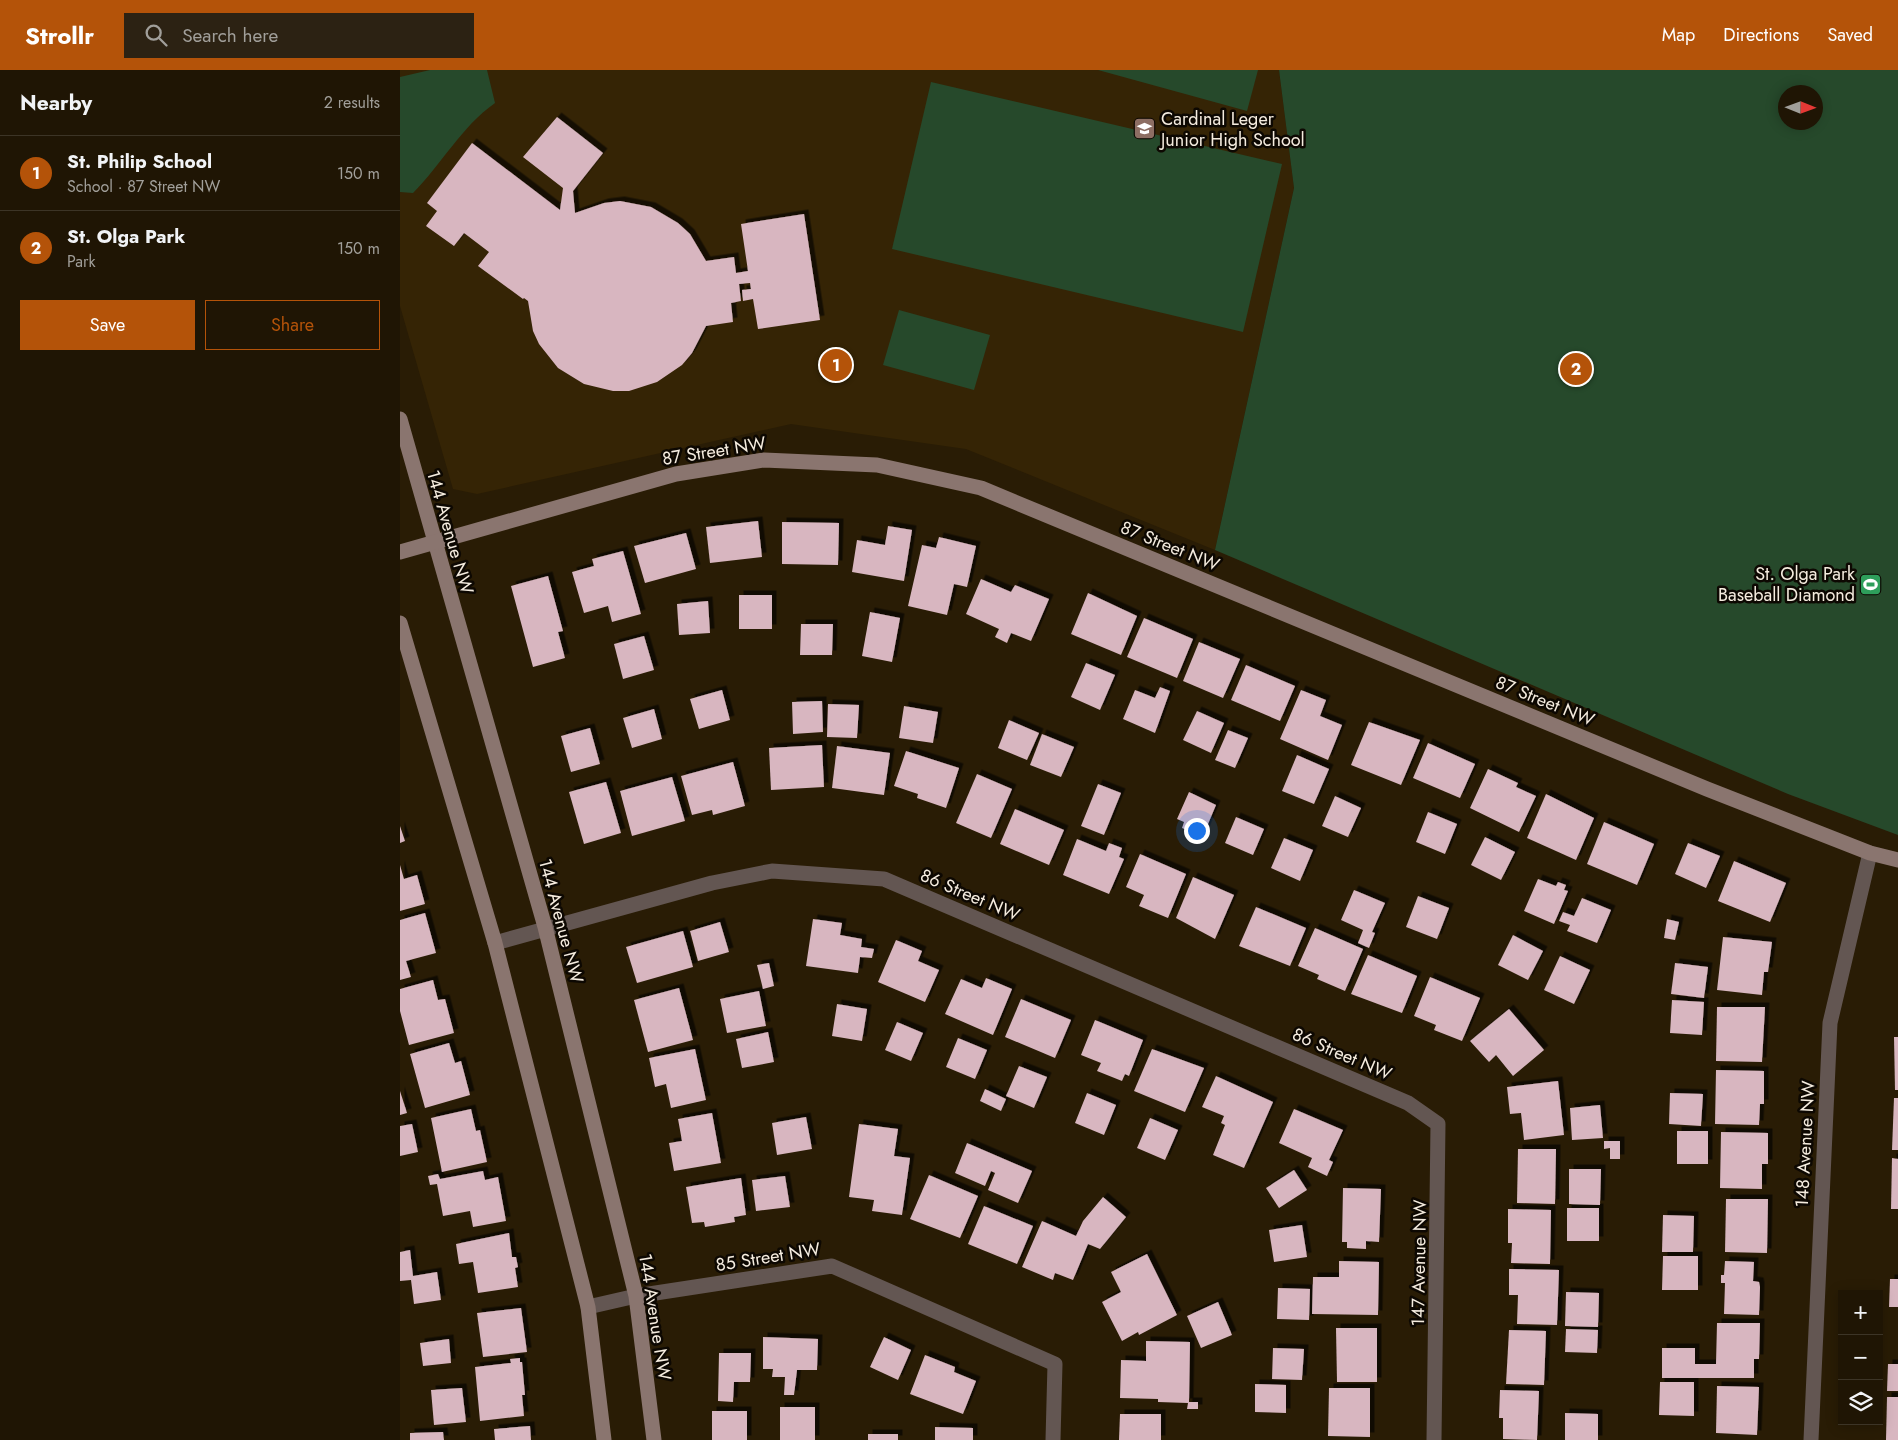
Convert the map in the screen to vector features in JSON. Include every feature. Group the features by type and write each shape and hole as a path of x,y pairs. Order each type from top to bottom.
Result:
{"street":[{"name":"144 Avenue NW","path":"400,419 545,927 636,1296 654,1440"},
{"name":"87 Street NW","path":"400,552 676,474 764,460 877,465 981,488 1698,785 1870,853 1898,860"},
{"path":"400,623 495,942 588,1307 604,1440"},
{"name":"148 Avenue NW","path":"1811,1440 1830,1023 1870,853"},
{"name":"86 Street NW","path":"495,942 712,883 772,871 884,879 1408,1103"},
{"name":"147 Avenue NW","path":"1408,1103 1438,1124 1434,1440"},
{"name":"85 Street NW","path":"588,1307 636,1296 832,1266 1055,1364 1053,1440"}],"shaded area":[{"path":"400,70 1279,70 1294,188 1215,550 966,449 791,424 477,494 453,489 400,306"}],"green space":[{"path":"430,70 487,70 495,103 472,123 413,193 400,192 400,77"},
{"path":"1098,70 1258,70 1247,111"},
{"path":"1279,70 1898,70 1898,835 1788,794 1215,550 1294,188"},
{"path":"931,82 1282,164 1243,332 892,249"},
{"path":"899,310 990,335 974,390 883,365"}],"building":[{"path":"557,117 603,153 573,191 575,213 604,203 620,201 651,207 678,223 690,234 706,261 734,257 736,273 748,271 741,224 804,214 820,320 758,329 753,299 743,301 742,290 751,289 750,283 739,284 741,301 731,303 733,322 706,326 692,353 682,365 657,382 629,391 613,391 584,384 558,368 539,344 533,331 528,301 478,266 489,252 464,233 454,246 426,226 437,211 427,203 472,143 560,210 563,188 523,157"},
{"path":"758,521 762,557 710,563 706,527"},
{"path":"782,522 839,523 838,565 782,564"},
{"path":"888,526 912,530 904,581 852,572 857,540 885,545"},
{"path":"686,533 696,569 645,583 634,546"},
{"path":"939,537 976,546 967,587 954,584 947,615 908,606 922,545 936,548"},
{"path":"623,551 641,614 612,622 608,606 584,613 572,572 594,566 592,559"},
{"path":"548,576 563,631 558,632 565,658 533,667 511,586"},
{"path":"981,579 1011,592 1015,585 1049,599 1031,641 1011,633 1007,643 995,637 999,629 966,614"},
{"path":"1088,593 1137,616 1121,655 1071,634"},
{"path":"739,595 772,595 772,629 739,629"},
{"path":"708,601 710,633 679,635 677,604"},
{"path":"870,612 900,618 892,662 862,656"},
{"path":"1144,618 1193,639 1177,678 1127,657"},
{"path":"801,624 833,624 832,655 800,655"},
{"path":"644,636 654,670 623,679 614,644"},
{"path":"1199,642 1240,659 1223,698 1183,681"},
{"path":"1086,663 1115,675 1100,710 1071,697"},
{"path":"1246,665 1295,686 1280,721 1231,700"},
{"path":"1160,687 1170,691 1155,733 1123,719 1135,690 1155,698"},
{"path":"722,690 730,720 699,729 690,699"},
{"path":"1301,690 1326,700 1320,716 1342,725 1328,760 1280,739"},
{"path":"822,701 823,732 793,734 792,702"},
{"path":"828,704 859,705 857,738 827,737"},
{"path":"904,706 938,712 933,743 899,738"},
{"path":"654,709 662,739 632,748 623,718"},
{"path":"1197,711 1224,723 1211,753 1183,740"},
{"path":"1009,720 1039,733 1027,760 998,748"},
{"path":"1369,722 1420,740 1401,785 1351,765"},
{"path":"590,728 600,764 571,772 561,736"},
{"path":"1228,730 1248,738 1235,768 1215,760"},
{"path":"1042,734 1074,747 1061,777 1030,765"},
{"path":"1428,743 1475,764 1460,798 1413,778"},
{"path":"822,745 824,787 771,790 769,748"},
{"path":"837,746 890,753 884,795 832,788"},
{"path":"906,751 959,768 946,808 917,798 918,794 894,786"},
{"path":"1297,755 1329,769 1314,804 1282,791"},
{"path":"733,762 745,806 713,815 712,810 692,815 681,776"},
{"path":"1488,769 1518,783 1516,787 1536,796 1519,832 1470,808"},
{"path":"977,774 1012,789 991,838 956,823"},
{"path":"672,777 685,821 632,836 620,791"},
{"path":"606,782 621,833 584,844 569,792"},
{"path":"1098,784 1121,793 1104,835 1081,826"},
{"path":"1189,792 1216,805 1205,831 1197,827 1194,833 1182,828 1184,822 1177,819"},
{"path":"1546,794 1594,818 1576,860 1527,838"},
{"path":"1335,796 1361,808 1348,837 1322,826"},
{"path":"1015,809 1064,830 1049,865 1000,844"},
{"path":"1428,812 1457,824 1445,854 1416,842"},
{"path":"1236,817 1264,829 1253,855 1225,843"},
{"path":"1604,822 1654,844 1637,885 1587,864"},
{"path":"400,826 405,841 400,843"},
{"path":"1485,837 1515,852 1501,880 1471,865"},
{"path":"1284,838 1313,850 1300,881 1271,868"},
{"path":"1077,839 1106,851 1109,843 1122,848 1119,857 1124,859 1109,894 1063,875"},
{"path":"1688,843 1720,856 1706,888 1675,874"},
{"path":"1140,854 1186,874 1168,918 1139,906 1144,895 1126,887"},
{"path":"1734,861 1786,883 1770,922 1718,901"},
{"path":"400,865 404,879 417,875 425,904 400,911"},
{"path":"1193,877 1234,895 1215,939 1176,918"},
{"path":"1538,879 1556,886 1558,882 1566,885 1564,890 1568,891 1554,924 1524,911"},
{"path":"1354,890 1385,903 1372,932 1375,933 1369,948 1358,943 1363,930 1341,920"},
{"path":"1418,896 1449,908 1437,939 1406,927"},
{"path":"1582,898 1611,910 1597,943 1567,931 1570,925 1559,921 1563,912 1574,916"},
{"path":"1256,907 1306,928 1290,966 1239,946"},
{"path":"425,913 436,953 406,961 411,977 400,980 400,920"},
{"path":"813,919 842,923 840,935 862,939 861,947 874,949 872,958 860,957 858,973 806,966"},
{"path":"1667,919 1679,922 1675,940 1664,938"},
{"path":"720,922 729,952 698,961 690,931"},
{"path":"1315,928 1363,949 1345,991 1317,979 1319,975 1298,966"},
{"path":"683,931 693,967 637,983 626,947"},
{"path":"1513,935 1543,951 1528,980 1498,965"},
{"path":"1723,937 1772,942 1768,972 1764,972 1762,995 1717,990"},
{"path":"896,940 922,951 918,961 939,970 925,1002 878,982"},
{"path":"1368,955 1417,976 1402,1013 1351,994"},
{"path":"1560,956 1590,970 1574,1004 1544,990"},
{"path":"769,963 774,986 763,989 757,965"},
{"path":"1675,963 1708,967 1704,998 1671,994"},
{"path":"1430,977 1480,998 1462,1041 1434,1030 1436,1025 1414,1016"},
{"path":"986,978 1012,989 993,1035 945,1014 961,979 982,988"},
{"path":"433,980 438,1000 445,999 454,1033 409,1045 400,1011 400,989"},
{"path":"679,988 693,1040 648,1052 634,1000"},
{"path":"759,991 766,1026 727,1033 720,999"},
{"path":"1021,999 1071,1020 1055,1058 1005,1037"},
{"path":"1672,1000 1704,1002 1702,1035 1670,1033"},
{"path":"837,1004 867,1009 862,1041 832,1036"},
{"path":"1717,1007 1765,1007 1762,1062 1716,1061"},
{"path":"1509,1009 1544,1050 1513,1076 1496,1055 1489,1062 1470,1041"},
{"path":"1095,1020 1143,1040 1129,1076 1125,1074 1122,1081 1097,1071 1101,1063 1081,1055"},
{"path":"897,1022 923,1033 911,1061 885,1050"},
{"path":"768,1032 774,1062 742,1068 736,1039"},
{"path":"1894,1037 1898,1037 1898,1090 1895,1090"},
{"path":"958,1038 987,1050 975,1079 946,1067"},
{"path":"449,1043 455,1063 461,1061 470,1095 425,1108 410,1054"},
{"path":"695,1049 706,1100 671,1108 666,1084 655,1087 649,1058"},
{"path":"1152,1049 1204,1068 1185,1112 1134,1091"},
{"path":"1019,1066 1047,1077 1034,1108 1006,1096"},
{"path":"1716,1070 1764,1071 1764,1104 1760,1104 1759,1125 1715,1124"},
{"path":"1216,1076 1273,1102 1244,1168 1213,1155 1225,1125 1221,1123 1224,1116 1202,1107"},
{"path":"1558,1081 1564,1135 1524,1140 1521,1113 1510,1114 1507,1087"},
{"path":"985,1089 1006,1099 1001,1111 980,1101"},
{"path":"400,1091 407,1113 400,1115"},
{"path":"1087,1093 1116,1105 1104,1135 1075,1123"},
{"path":"1670,1093 1703,1094 1701,1126 1669,1124"},
{"path":"1894,1098 1898,1098 1898,1150 1892,1150"},
{"path":"1600,1105 1603,1138 1572,1140 1570,1108"},
{"path":"471,1109 476,1131 480,1130 487,1162 442,1172 431,1118"},
{"path":"1294,1109 1343,1130 1329,1160 1333,1162 1327,1176 1308,1167 1312,1158 1279,1143"},
{"path":"712,1113 721,1163 674,1171 669,1143 682,1141 678,1119"},
{"path":"806,1117 812,1149 777,1155 772,1123"},
{"path":"1150,1118 1178,1130 1165,1160 1137,1148"},
{"path":"412,1124 418,1152 400,1156 400,1126"},
{"path":"859,1124 898,1129 894,1156 910,1158 902,1215 872,1211 874,1200 849,1197"},
{"path":"1677,1131 1708,1131 1708,1164 1677,1164"},
{"path":"1721,1132 1768,1133 1768,1164 1762,1164 1762,1189 1720,1188"},
{"path":"1604,1141 1620,1141 1620,1159 1610,1159 1610,1148 1604,1149"},
{"path":"967,1143 1032,1171 1018,1203 988,1190 995,1173 991,1171 985,1186 955,1173"},
{"path":"1518,1149 1556,1149 1555,1204 1517,1203"},
{"path":"1892,1158 1898,1159 1898,1209 1891,1209"},
{"path":"1569,1169 1601,1169 1600,1205 1569,1204"},
{"path":"1294,1170 1307,1190 1279,1208 1266,1188"},
{"path":"483,1171 485,1180 498,1177 506,1221 473,1227 470,1211 443,1216 437,1184 430,1185 428,1176 438,1174 440,1179"},
{"path":"929,1175 978,1196 960,1238 910,1219"},
{"path":"785,1176 790,1207 756,1211 752,1180"},
{"path":"741,1178 746,1215 734,1217 735,1222 705,1227 704,1222 692,1223 686,1187"},
{"path":"1343,1188 1381,1189 1379,1242 1366,1241 1366,1249 1347,1248 1347,1242 1342,1242"},
{"path":"1103,1197 1126,1217 1100,1249 1088,1244 1073,1280 1055,1273 1053,1280 1022,1267 1042,1221 1076,1236 1083,1221"},
{"path":"1726,1199 1768,1199 1767,1253 1725,1252"},
{"path":"984,1206 1033,1226 1017,1264 968,1244"},
{"path":"1567,1208 1599,1208 1599,1241 1567,1241"},
{"path":"1508,1209 1551,1210 1550,1264 1511,1263 1512,1243 1508,1243"},
{"path":"1663,1215 1694,1216 1693,1252 1662,1252"},
{"path":"1302,1225 1307,1257 1274,1262 1269,1230"},
{"path":"509,1233 512,1257 516,1257 518,1267 515,1268 518,1287 478,1293 473,1262 459,1264 456,1244"},
{"path":"410,1250 413,1276 437,1272 441,1300 414,1304 411,1280 400,1281 400,1252"},
{"path":"1147,1254 1177,1315 1139,1335 1138,1332 1122,1341 1102,1302 1121,1292 1111,1272"},
{"path":"1663,1256 1698,1256 1698,1290 1662,1290"},
{"path":"1339,1261 1379,1262 1378,1315 1312,1314 1313,1277 1339,1277"},
{"path":"1725,1261 1754,1262 1753,1281 1759,1282 1760,1287 1759,1315 1724,1314 1725,1283 1721,1283 1721,1275 1724,1275"},
{"path":"1509,1269 1559,1270 1557,1325 1517,1324 1518,1295 1509,1295"},
{"path":"1890,1279 1898,1279 1898,1307 1889,1307"},
{"path":"1278,1288 1310,1289 1309,1320 1277,1319"},
{"path":"1566,1292 1599,1293 1598,1327 1565,1326"},
{"path":"1218,1302 1232,1335 1201,1348 1187,1316"},
{"path":"521,1308 527,1352 483,1357 477,1313"},
{"path":"1717,1323 1760,1323 1759,1359 1754,1359 1754,1378 1662,1378 1662,1348 1695,1348 1695,1364 1716,1364"},
{"path":"1336,1328 1377,1328 1377,1382 1337,1382"},
{"path":"1566,1329 1598,1330 1597,1353 1565,1352"},
{"path":"1509,1330 1546,1331 1544,1385 1506,1384"},
{"path":"763,1337 818,1339 817,1370 797,1370 794,1395 784,1395 785,1377 772,1377 773,1369 763,1369"},
{"path":"884,1337 911,1350 898,1380 870,1367"},
{"path":"449,1339 451,1363 423,1366 420,1343"},
{"path":"1146,1341 1190,1342 1189,1402 1198,1402 1198,1409 1187,1409 1188,1403 1158,1402 1158,1399 1120,1398 1121,1360 1146,1361"},
{"path":"1273,1348 1304,1349 1302,1380 1272,1379"},
{"path":"719,1353 751,1353 750,1382 734,1382 733,1402 718,1401"},
{"path":"925,1355 955,1367 954,1372 976,1381 963,1414 910,1394"},
{"path":"520,1358 525,1395 522,1395 524,1416 480,1421 475,1367 511,1363 510,1359"},
{"path":"1888,1364 1898,1364 1898,1391 1887,1391"},
{"path":"1660,1382 1694,1382 1694,1416 1659,1415"},
{"path":"1255,1384 1286,1385 1286,1413 1255,1412"},
{"path":"1717,1386 1759,1387 1757,1435 1716,1433"},
{"path":"462,1388 466,1422 434,1425 431,1390"},
{"path":"1329,1388 1370,1388 1370,1437 1328,1436"},
{"path":"1500,1390 1539,1391 1537,1440 1503,1439 1503,1418 1499,1418"},
{"path":"1887,1397 1898,1397 1898,1440 1886,1440"},
{"path":"780,1407 815,1407 815,1440 780,1440"},
{"path":"712,1411 747,1411 747,1440 712,1440"},
{"path":"1565,1413 1598,1414 1598,1440 1565,1440"},
{"path":"1120,1414 1161,1414 1161,1440 1119,1440"},
{"path":"530,1426 531,1440 495,1440 494,1429"},
{"path":"935,1427 973,1428 973,1440 935,1440"},
{"path":"443,1432 444,1440 410,1440 410,1433"},
{"path":"868,1434 898,1434 898,1440 868,1440"}],"place":[{"name":"Cardinal Leger Junior High School","path":"1145,129"},
{"name":"St. Philip School","path":"836,365"},
{"name":"St. Olga Park","path":"1576,369"},
{"name":"St. Olga Park Baseball Diamond","path":"1871,584"}]}
